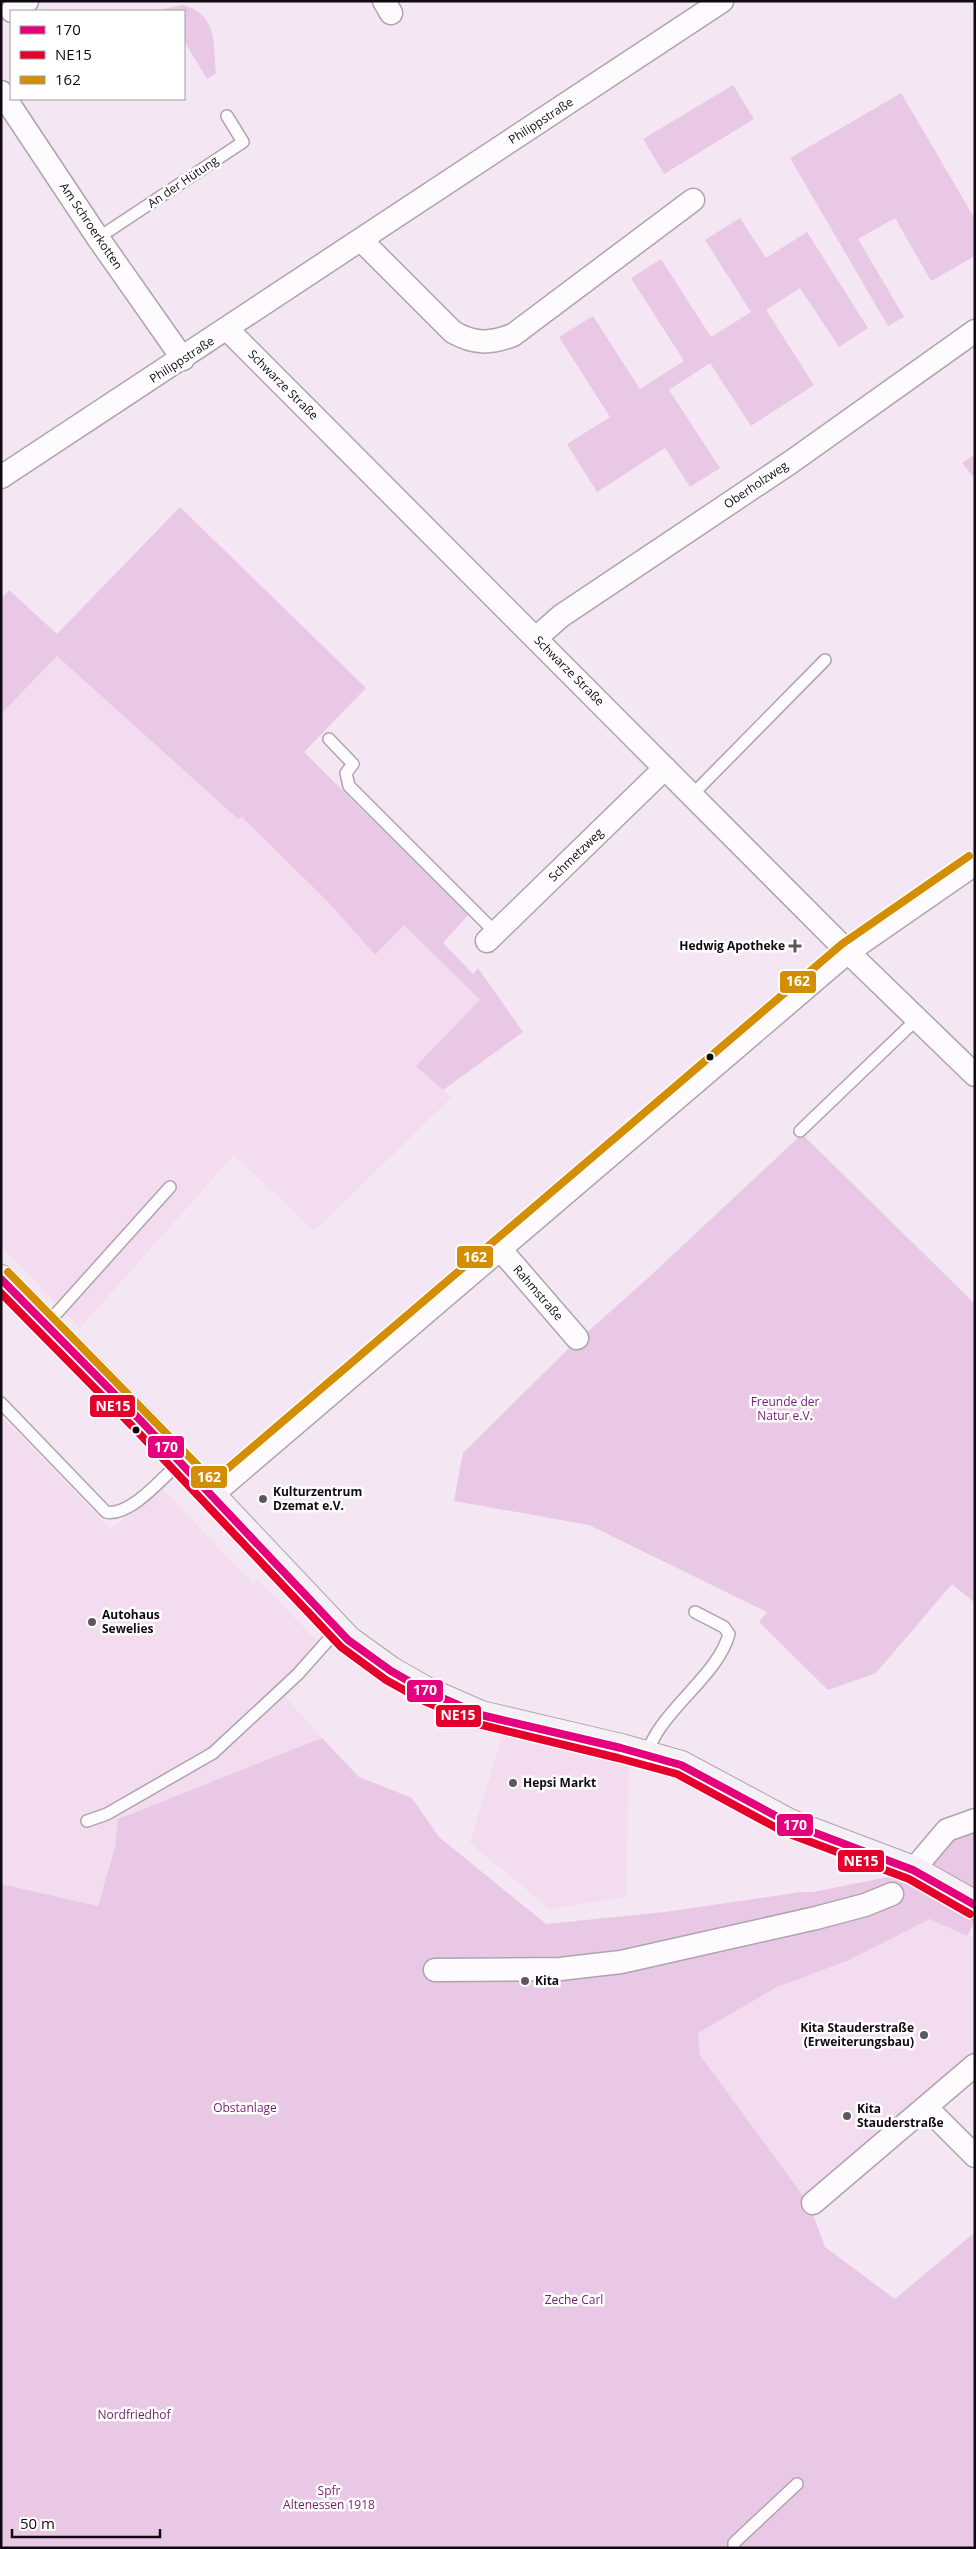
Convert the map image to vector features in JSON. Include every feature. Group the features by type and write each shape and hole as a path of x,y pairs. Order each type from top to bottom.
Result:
{"main road":[{"path":"1,1280 212,1495 348,1640 390,1671 453,1704 502,1721 681,1765 789,1823 913,1870 975,1905"}],"street":[{"path":"14,10 28,1"},
{"name":"Philippstraße","path":"1,477 228,330 722,1"},
{"name":"Am Schroerkotten","path":"1,92 98,238 183,359"},
{"path":"361,240 453,332 467,340 482,342 498,341 512,335 692,200"},
{"name":"Schwarze Straße","path":"228,330 848,952 975,1075"},
{"name":"Oberholzweg","path":"536,638 561,616 791,462 975,331"},
{"name":"Schmetzweg","path":"492,937 665,768"},
{"path":"212,1495 848,952 975,864"},
{"name":"Rahmstraße","path":"500,1249 577,1338"},
{"path":"913,1870 947,1830 975,1820"},
{"path":"435,1970 560,1969 621,1962 816,1918 865,1905 892,1894"},
{"path":"813,2203 927,2108 975,2065"},
{"path":"927,2108 975,2156"}],"lane":[{"name":"An der Hütung","path":"98,238 243,142 227,116"},
{"path":"692,795 826,660"},
{"path":"329,739 354,764 346,773 349,786 492,937"},
{"path":"800,1131 917,1019"},
{"path":"46,1325 170,1187"},
{"path":"1,1403 106,1512 114,1514 130,1508 180,1462"},
{"path":"645,1755 660,1728 715,1660 726,1643 729,1634 724,1626 695,1612"},
{"path":"87,1821 107,1814 213,1753 298,1674 338,1629"},
{"path":"892,1894 913,1870"},
{"path":"734,2548 734,2544 797,2484"}],"shaded area":[{"path":"57,656 238,819 241,816 329,903 374,955 404,924 480,1001 417,1066 451,1098 314,1231 234,1155 80,1328 1,1247 1,714"},
{"path":"1,1416 110,1529 162,1488 253,1584 258,1580 326,1650 293,1686 286,1698 322,1738 118,1819 115,1847 98,1906 1,1884"},
{"path":"505,1726 629,1757 626,1897 550,1909 470,1843"},
{"path":"930,1919 975,1937 975,2062 809,2204 700,2055 698,2033 777,1987 848,1961"}],"green space":[{"path":"183,5 194,10 208,23 212,32 216,73 207,79 185,43 185,10 163,9"},
{"path":"733,85 754,119 664,174 643,139"},
{"path":"901,93 975,219 975,256 931,281 895,218 858,239 904,317 888,326 790,158"},
{"path":"740,218 766,258 807,232 868,328 839,347 800,288 766,310 814,385 751,426 710,363 669,390 720,468 690,487 665,448 597,492 567,444 610,417 559,337 593,316 640,389 684,361 631,278 661,259 711,337 751,312 705,240"},
{"path":"975,454 975,479 962,463"},
{"path":"180,507 366,688 304,752 468,915 443,943 473,974 478,968 523,1032 443,1090 416,1066 480,1000 404,925 375,955 329,903 242,817 238,819 57,656 1,714 1,599 9,590 57,634"},
{"name":"Freunde der Natur e.V.","path":"802,1134 975,1304 975,1603 952,1584 876,1673 828,1690 759,1622 767,1612 589,1525 454,1501 463,1453 565,1352 647,1279"},
{"path":"322,1738 359,1777 412,1798 439,1837 546,1924 665,1912 801,1892 813,1892 913,1872 975,1907 975,1922 967,1936 930,1919 847,1961 777,1987 698,2033 700,2055 809,2204 825,2247 895,2299 975,2232 975,2548 1,2548 1,1884 98,1906 115,1847 118,1819"},
{"path":"975,1823 975,1904 916,1871 936,1844"}],"transit line":[{"name":"162","path":"8,1272 213,1481 842,944 969,856"},
{"name":"170","path":"1,1279 142,1422 348,1640 391,1671 426,1691 481,1715 621,1748 681,1765 789,1823 913,1870 975,1905"},
{"name":"NE15","path":"1,1293 135,1429 341,1647 386,1680 422,1700 478,1724 677,1774 784,1832 909,1879 970,1914"}],"place":[{"name":"Hedwig Apotheke","path":"795,946"},
{"name":"Kulturzentrum Dzemat e.V.","path":"263,1499"},
{"name":"Autohaus Sewelies","path":"92,1622"},
{"name":"Hepsi Markt","path":"513,1783"},
{"name":"Kita","path":"525,1981"},
{"name":"Kita Stauderstraße (Erweiterungsbau)","path":"924,2035"},
{"name":"Kita Stauderstraße","path":"847,2116"}],"park label":[{"name":"Obstanlage","path":"245,2108"},
{"name":"Zeche Carl","path":"574,2300"},
{"name":"Nordfriedhof","path":"134,2415"},
{"name":"Spfr Altenessen 1918","path":"329,2498"}]}
